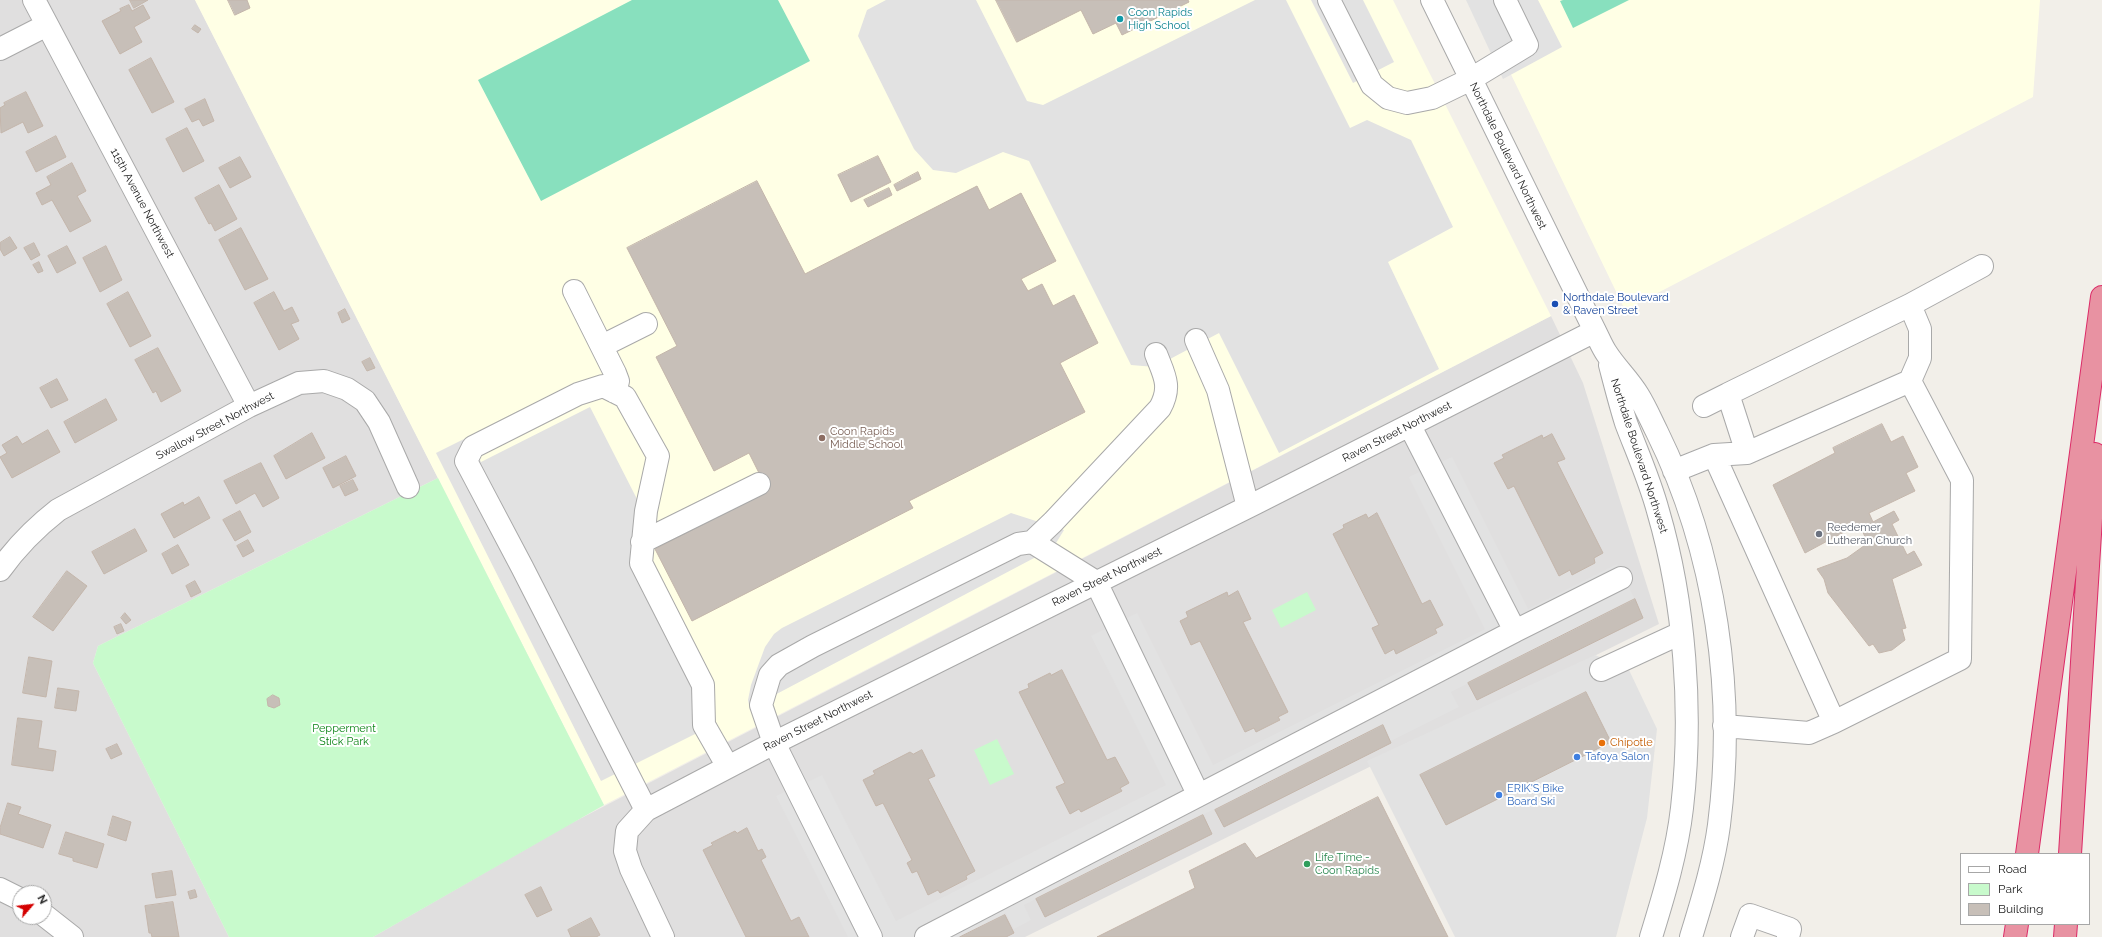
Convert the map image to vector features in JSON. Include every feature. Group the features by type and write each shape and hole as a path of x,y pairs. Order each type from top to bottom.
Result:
{"highway":[{"path":"2026,853 2102,297"},
{"path":"2070,853 2102,347"},
{"path":"2015,937 2017,925"},
{"path":"2065,937 2066,925"}],"street":[{"name":"115th Avenue Northwest","path":"34,0 249,406"},
{"path":"1329,0 1372,85 1388,98 1407,103 1432,98 1471,79 1527,45 1505,0"},
{"name":"Northdale Boulevard Northwest","path":"1432,0 1595,331 1607,354 1638,395 1674,471 1692,516 1704,559 1715,612 1721,661 1724,726 1723,781 1718,826 1708,879 1691,937"},
{"path":"0,49 47,25"},
{"path":"1704,406 1910,305 1982,266"},
{"path":"574,290 618,381 616,392"},
{"path":"1674,471 1714,455 1747,453 1910,381 1920,358 1920,329 1910,305"},
{"path":"602,346 646,324"},
{"name":"Raven Street Northwest","path":"663,937 625,851 627,831 646,810 774,743 1410,426 1595,331"},
{"path":"1196,340 1218,390 1248,507"},
{"path":"871,937 774,743 761,705 770,674 779,665 1018,544 1032,542 1053,522 1160,408 1166,396 1167,382 1156,354"},
{"name":"Northdale Boulevard Northwest","path":"1607,354 1626,422 1644,468 1658,511 1671,561 1681,633 1685,691 1686,742 1682,808 1665,891 1651,937"},
{"name":"Swallow Street Northwest","path":"0,570 16,548 35,528 58,510 249,406 299,383 324,381 347,389 365,401 379,422 408,487"},
{"path":"1724,726 1809,733 1960,659 1962,480 1910,381"},
{"path":"646,810 466,461 473,447 578,394 604,386 625,397 658,456 642,542 641,562 703,685 704,725 728,767"},
{"path":"1728,394 1747,453"},
{"path":"1410,426 1515,631"},
{"path":"1714,455 1834,722"},
{"path":"642,542 759,484"},
{"path":"1032,542 1096,582 1198,794"},
{"path":"926,937 1198,794 1621,578"},
{"path":"1601,670 1681,633"},
{"path":"0,889 12,895"},
{"path":"1742,937 1750,915 1790,929 1788,937"},
{"path":"52,921 72,937"}],"shaded area":[{"path":"0,0 195,0 438,478 98,646 93,663 229,937 0,937"},
{"path":"195,0 1393,0 1551,316 604,805"},
{"path":"886,0 976,0 1027,101 1043,105 1255,0 1286,0 1350,128 1367,120 1411,140 1453,227 1388,262 1439,369 1279,453 1219,333 1155,367 1131,365 1029,161 1003,152 956,173 933,170 914,149 858,36 867,10"},
{"path":"1311,0 1363,0 1394,62 1353,83"},
{"path":"1466,0 1538,0 1562,47 1503,79"},
{"path":"1475,0 2040,0 2033,97 1625,310"},
{"path":"1551,316 1583,383 1659,624 1025,937 373,937 566,826"},
{"path":"590,407 638,501 631,550 632,560 713,725 601,781 436,453 468,437 481,462"},
{"path":"1452,457 1528,609 1617,564 1635,600 1451,692 1459,707 1391,741 1383,724 1024,905 1031,920 1014,929 1006,913 957,937 848,937 776,796 792,788 784,771 798,764 808,782 822,775 896,921 1166,785 1091,636 1105,629 1096,612 1116,602 1125,619 1137,613 1213,765 1485,629 1409,477"},
{"path":"1011,513 1064,530 1053,548 769,698 771,707 750,710 748,700 751,685 765,647 774,634 782,628"},
{"path":"1595,655 1629,670 1657,729 1647,818 1616,937 1455,937 1367,761"}],"green space":[{"path":"632,0 778,0 810,61 541,201 478,80"},
{"path":"1629,0 1573,28 1560,1"},
{"name":"Pepperment Stick Park","path":"438,478 604,805 373,937 229,937 93,663 98,646"},
{"path":"1307,592 1316,610 1281,628 1272,610"},
{"path":"997,739 1014,774 990,785 974,750"}],"building":[{"path":"130,0 148,0 134,8"},
{"path":"228,0 247,0 250,8 235,15"},
{"name":"Coon Rapids High School","path":"996,0 1188,0 1189,2 1122,35 1116,23 1093,34 1081,10 1017,42"},
{"path":"129,5 132,11 143,5 150,18 134,27 142,42 120,54 102,21"},
{"path":"195,25 201,29 198,33 192,29"},
{"path":"151,58 174,102 152,113 129,70"},
{"path":"26,92 43,126 28,133 23,122 1,133 0,108 5,105 4,103"},
{"path":"205,99 214,121 203,126 199,119 192,122 185,109"},
{"path":"187,128 204,161 183,172 166,139"},
{"path":"56,136 66,157 36,172 26,152"},
{"path":"878,156 891,182 851,202 838,175"},
{"path":"240,157 251,177 230,188 219,168"},
{"path":"72,163 86,191 77,196 91,221 70,232 52,200 42,205 36,193 51,185 47,177"},
{"path":"918,172 921,179 897,191 894,185"},
{"name":"Coon Rapids Middle School","path":"757,181 805,274 977,186 989,210 1021,193 1056,261 1021,279 1028,291 1042,284 1053,306 1074,295 1098,343 1060,363 1085,412 909,501 913,508 692,621 655,549 768,491 749,453 714,471 656,357 677,346 627,248"},
{"path":"219,185 237,219 215,231 211,223 209,224 195,198"},
{"path":"889,188 892,195 868,207 864,200"},
{"path":"241,228 268,279 245,290 219,240"},
{"path":"10,237 17,248 4,256 0,249 0,243"},
{"path":"34,243 40,255 31,260 24,248"},
{"path":"67,246 76,263 57,273 48,256"},
{"path":"106,246 122,280 100,292 83,258"},
{"path":"39,262 43,271 38,273 33,265"},
{"path":"128,292 151,336 130,347 107,304"},
{"path":"274,292 284,311 292,307 299,321 291,324 299,339 279,350 254,303"},
{"path":"345,309 350,319 342,323 338,313"},
{"path":"158,348 181,391 161,402 156,391 153,393 135,360"},
{"path":"370,358 375,368 367,371 362,362"},
{"path":"57,379 68,400 51,408 40,388"},
{"path":"106,399 117,420 75,443 64,422"},
{"name":"Reedemer Lutheran Church","path":"1882,424 1891,442 1903,436 1918,467 1906,473 1915,491 1869,513 1873,522 1894,511 1899,520 1892,524 1907,555 1914,551 1922,565 1892,579 1906,628 1902,629 1905,640 1892,650 1879,653 1873,644 1869,646 1828,593 1824,579 1817,569 1847,558 1868,543 1859,524 1805,553 1773,485 1835,453 1833,448"},
{"path":"48,430 60,452 12,478 0,457 7,453 2,445 17,436 22,444"},
{"path":"312,433 325,458 286,479 274,456"},
{"path":"1552,434 1565,459 1557,462 1603,553 1594,558 1595,563 1572,575 1570,570 1559,576 1514,486 1508,489 1494,463 1504,458 1502,455 1542,435 1543,438"},
{"path":"346,456 356,476 333,488 323,468"},
{"path":"261,463 279,498 263,507 255,493 236,504 224,481"},
{"path":"353,480 358,490 345,496 340,486"},
{"path":"199,497 210,518 174,538 161,514 183,502 184,505"},
{"path":"240,511 251,532 235,541 223,520"},
{"path":"1377,513 1422,604 1430,600 1443,625 1435,629 1437,633 1396,654 1394,649 1385,654 1372,628 1379,625 1333,534 1344,528 1343,525 1366,514 1368,518"},
{"path":"135,529 147,551 104,574 92,552"},
{"path":"248,540 254,551 243,557 237,546"},
{"path":"178,545 189,565 172,574 162,554"},
{"path":"67,571 87,586 53,631 33,617"},
{"path":"195,581 201,592 191,597 186,586"},
{"path":"1238,591 1251,619 1243,622 1288,712 1278,717 1280,720 1256,732 1254,728 1245,732 1200,641 1191,645 1180,621 1188,617 1186,612 1227,592 1228,596"},
{"path":"1635,599 1643,618 1477,700 1468,683"},
{"path":"125,613 131,620 126,624 121,618"},
{"path":"121,624 124,631 117,634 114,627"},
{"path":"29,657 52,661 46,697 23,693"},
{"path":"1062,670 1107,760 1115,757 1129,783 1120,788 1122,791 1081,812 1079,809 1070,814 1056,787 1065,783 1019,692 1029,688 1028,684 1050,673 1051,675"},
{"path":"58,688 79,691 76,711 55,708"},
{"path":"1586,692 1611,742 1446,825 1420,775"},
{"path":"273,695 279,698 280,705 274,708 268,706 267,699"},
{"path":"18,718 42,721 38,748 56,751 53,771 12,765"},
{"path":"1383,725 1391,743 1224,827 1215,810"},
{"path":"117,744 122,754 111,759 106,749"},
{"path":"922,750 935,776 928,779 975,871 966,876 967,879 940,893 938,890 928,895 917,871 912,873 907,863 912,860 883,803 876,806 863,780 875,774 873,771 910,752 913,754"},
{"name":"Life Time - Coon Rapids","path":"1378,797 1448,937 1097,937 1195,888 1189,871 1245,843 1256,858"},
{"path":"8,803 21,807 18,814 51,825 43,848 0,834 0,828"},
{"path":"1203,815 1212,834 1045,917 1036,899"},
{"path":"113,816 131,822 126,841 108,835"},
{"path":"747,828 758,851 762,849 766,857 761,860 791,921 799,917 809,937 746,937 703,850 713,845 711,843 735,831 737,833"},
{"path":"66,832 104,844 97,868 73,861 73,858 59,854"},
{"path":"172,871 176,895 156,898 152,874"},
{"path":"541,887 552,910 537,917 525,895"},
{"path":"195,890 197,897 190,899 188,892"},
{"path":"173,902 179,937 152,937 151,933 149,933 145,906"},
{"path":"1005,915 1014,933 1006,937 960,937"},
{"path":"591,918 600,935 596,937 571,937 568,930"}],"place":[{"name":"Coon Rapids High School","path":"1120,19"},
{"name":"Northdale Boulevard & Raven Street","path":"1555,304"},
{"name":"Coon Rapids Middle School","path":"822,438"},
{"name":"Reedemer Lutheran Church","path":"1819,534"},
{"name":"Chipotle","path":"1602,743"},
{"name":"Tafoya Salon","path":"1577,757"},
{"name":"ERIK'S Bike Board Ski","path":"1499,795"},
{"name":"Life Time - Coon Rapids","path":"1307,864"}]}
